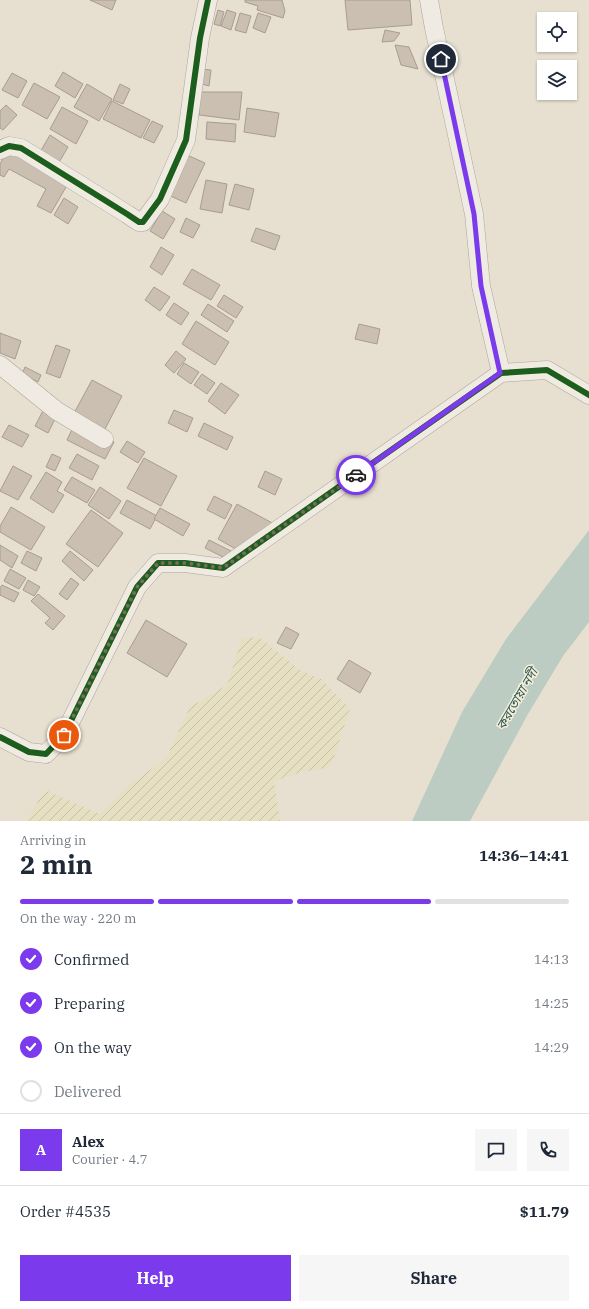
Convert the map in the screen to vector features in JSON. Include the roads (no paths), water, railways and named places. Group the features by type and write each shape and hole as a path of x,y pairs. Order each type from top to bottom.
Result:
{"street":[{"path":"0,150 9,146 21,148 139,222 144,222 160,199 186,140 200,38 208,0"},
{"path":"429,0 474,214 481,286 500,373"},
{"path":"0,364 57,411 104,438"},
{"path":"0,737 29,752 46,754 64,735 137,587 158,563 185,563 223,568 500,373 548,370 589,395"}],"water":[{"name":"করতোয়া নদী","path":"589,530 589,622 563,656 528,714 470,821 412,821 462,712 506,639"}]}
